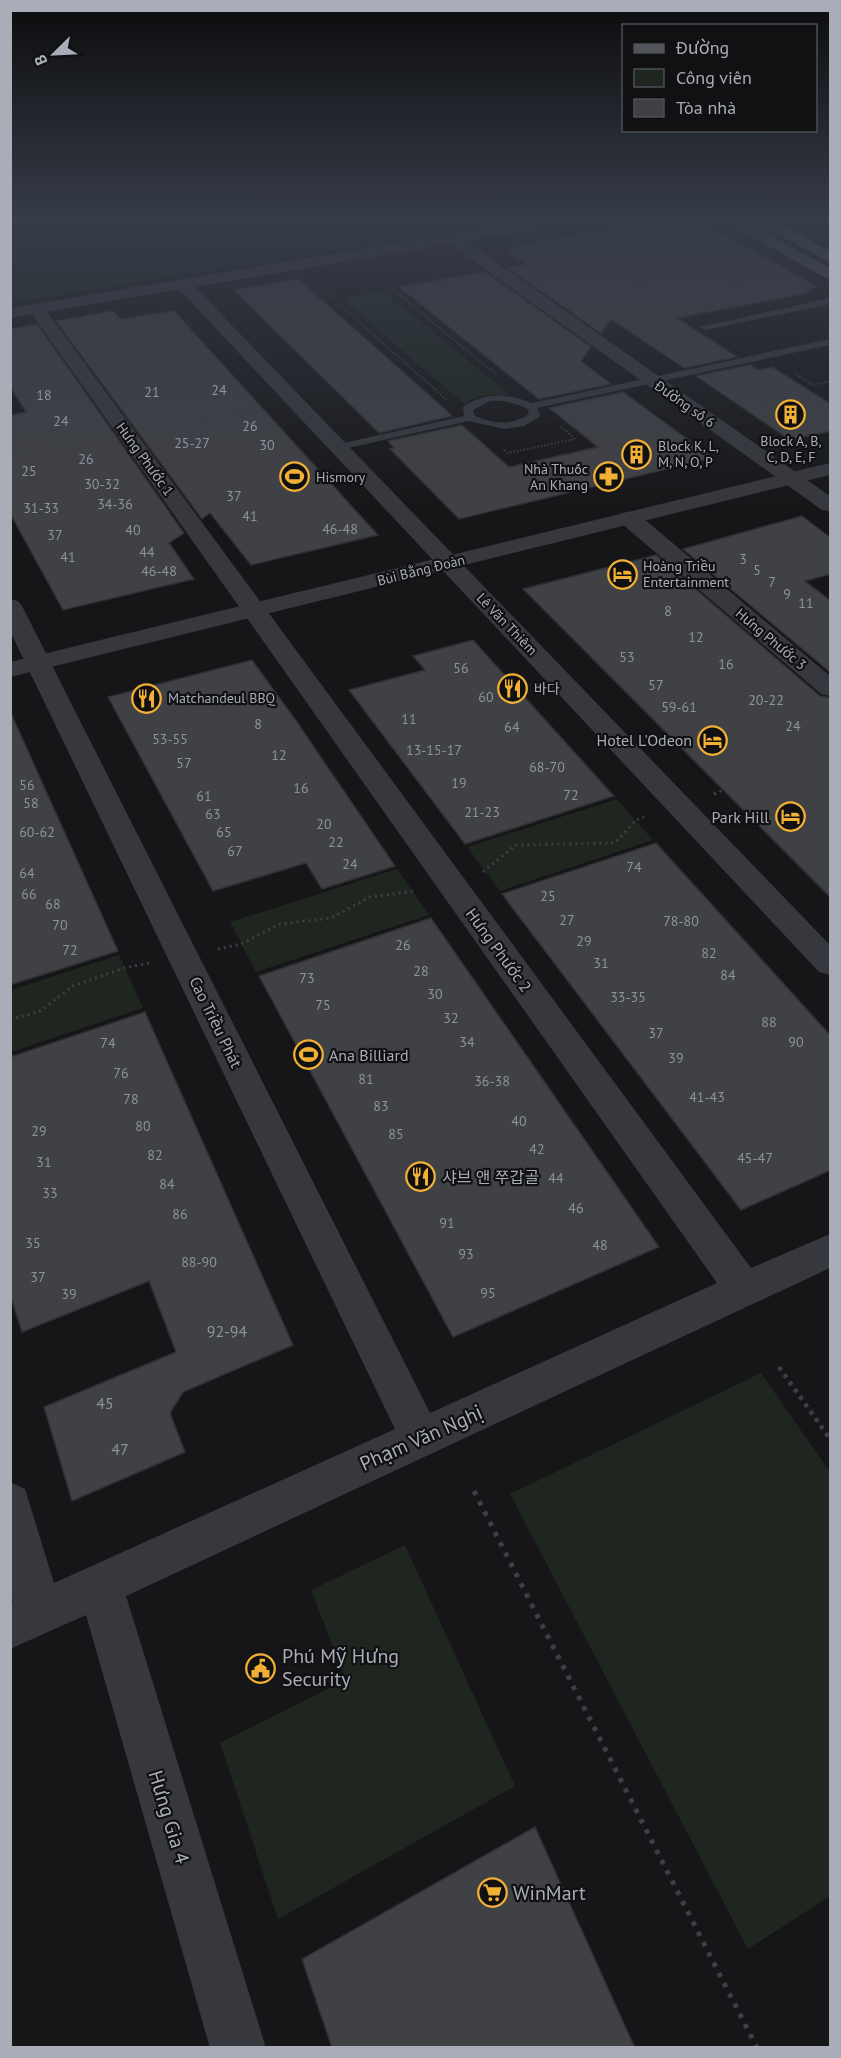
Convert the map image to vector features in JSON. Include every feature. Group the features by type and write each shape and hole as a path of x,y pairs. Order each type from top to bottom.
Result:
{"street":[{"name":"Hưng Phước 1","path":"42,316 254,610"},
{"name":"Lê Văn Thiêm","path":"214,316 831,964"},
{"name":"Đường số 6","path":"562,316 831,505"},
{"name":"Bùi Bằng Đoàn","path":"25,667 831,469"},
{"name":"Hưng Phước 3","path":"628,518 831,689"},
{"name":"Cao Triều Phát","path":"10,606 25,667 183,956 421,1438"},
{"name":"Hưng Phước 2","path":"254,610 744,1290"},
{"name":"Phạm Văn Nghị","path":"25,1619 831,1250"},
{"path":"10,1504 25,1619"},
{"name":"Hưng Gia 4","path":"100,1586 238,2048"}],"lane":[{"path":"705,327 756,316"},
{"path":"470,419 467,409 477,401 495,397 516,399 533,405 831,342"},
{"path":"339,447 470,419 485,425 507,427 526,423 535,415 533,405"}],"path":[{"path":"353,316 508,453 575,439 425,316"},
{"path":"688,316 705,327"},
{"path":"10,456 48,451 96,430 210,421 298,404"},
{"path":"10,1019 39,1012 73,986 124,968 241,944 280,924 331,918 370,897 413,891 484,871 516,845 615,843 636,820 724,791 748,771 781,763 831,764"},
{"path":"779,1367 831,1439"},
{"path":"474,1491 757,2048"}],"green space":[{"path":"363,316 414,316 510,395 480,397 465,405"},
{"path":"617,799 653,840 500,891 467,847"},
{"path":"397,869 429,915 256,972 230,922"},
{"path":"119,955 143,1008 11,1052 11,990"},
{"path":"761,1373 830,1472 830,1896 748,1949 510,1494"},
{"path":"405,1545 515,1786 278,1919 220,1743 346,1680 311,1590"}],"building":[{"path":"84,316 117,316 120,319 140,316 179,316 378,535 251,565 210,513 202,519 56,321"},
{"path":"260,316 340,316 452,416 379,433"},
{"path":"435,316 547,316 591,347 581,361 611,384 539,399"},
{"path":"577,316 687,316 677,318 737,357 684,368 611,319 601,333"},
{"path":"37,324 184,533 169,543 194,579 63,610 10,513 10,415 26,412 10,386 10,329"},
{"name":"Block A, B, C, D, E, F","path":"750,365 758,370 772,367 831,404 831,431 790,440 696,376"},
{"name":"Block K, L, M, N, O, P","path":"623,392 713,458 459,519 390,449 394,448 388,441 462,425 509,467 598,447 549,408"},
{"path":"802,516 831,538 831,574 805,581 831,601 831,673 683,549"},
{"path":"656,555 820,696 831,698 831,898 523,589"},
{"path":"473,640 614,796 465,844 349,690 425,670 413,656"},
{"path":"252,660 395,866 322,889 306,863 213,891 108,697"},
{"path":"10,711 118,951 10,985"},
{"path":"656,843 831,1036 831,1170 741,1210 502,894"},
{"path":"431,918 659,1247 453,1337 259,976"},
{"path":"145,1012 293,1345 183,1392 170,1413 185,1452 72,1501 44,1407 176,1352 149,1281 22,1332 10,1294 10,1057"},
{"name":"WinMart","path":"535,1827 635,2048 332,2048 302,1959"}],"place":[{"name":"Block A, B, C, D, E, F","path":"791,414"},
{"name":"Block K, L, M, N, O, P","path":"637,454"},
{"name":"Hismory","path":"295,477"},
{"name":"Nhà Thuốc An Khang","path":"609,477"},
{"name":"Hoàng Triều Entertainment","path":"622,574"},
{"name":"바다","path":"513,689"},
{"name":"Matchandeul BBQ","path":"147,698"},
{"name":"Hotel L'Odeon","path":"713,740"},
{"name":"Park Hill","path":"790,817"},
{"name":"Ana Billiard","path":"308,1055"},
{"name":"샤브 앤 쭈갑골","path":"421,1177"},
{"name":"Phú Mỹ Hưng Security","path":"261,1668"},
{"name":"WinMart","path":"492,1893"}]}
